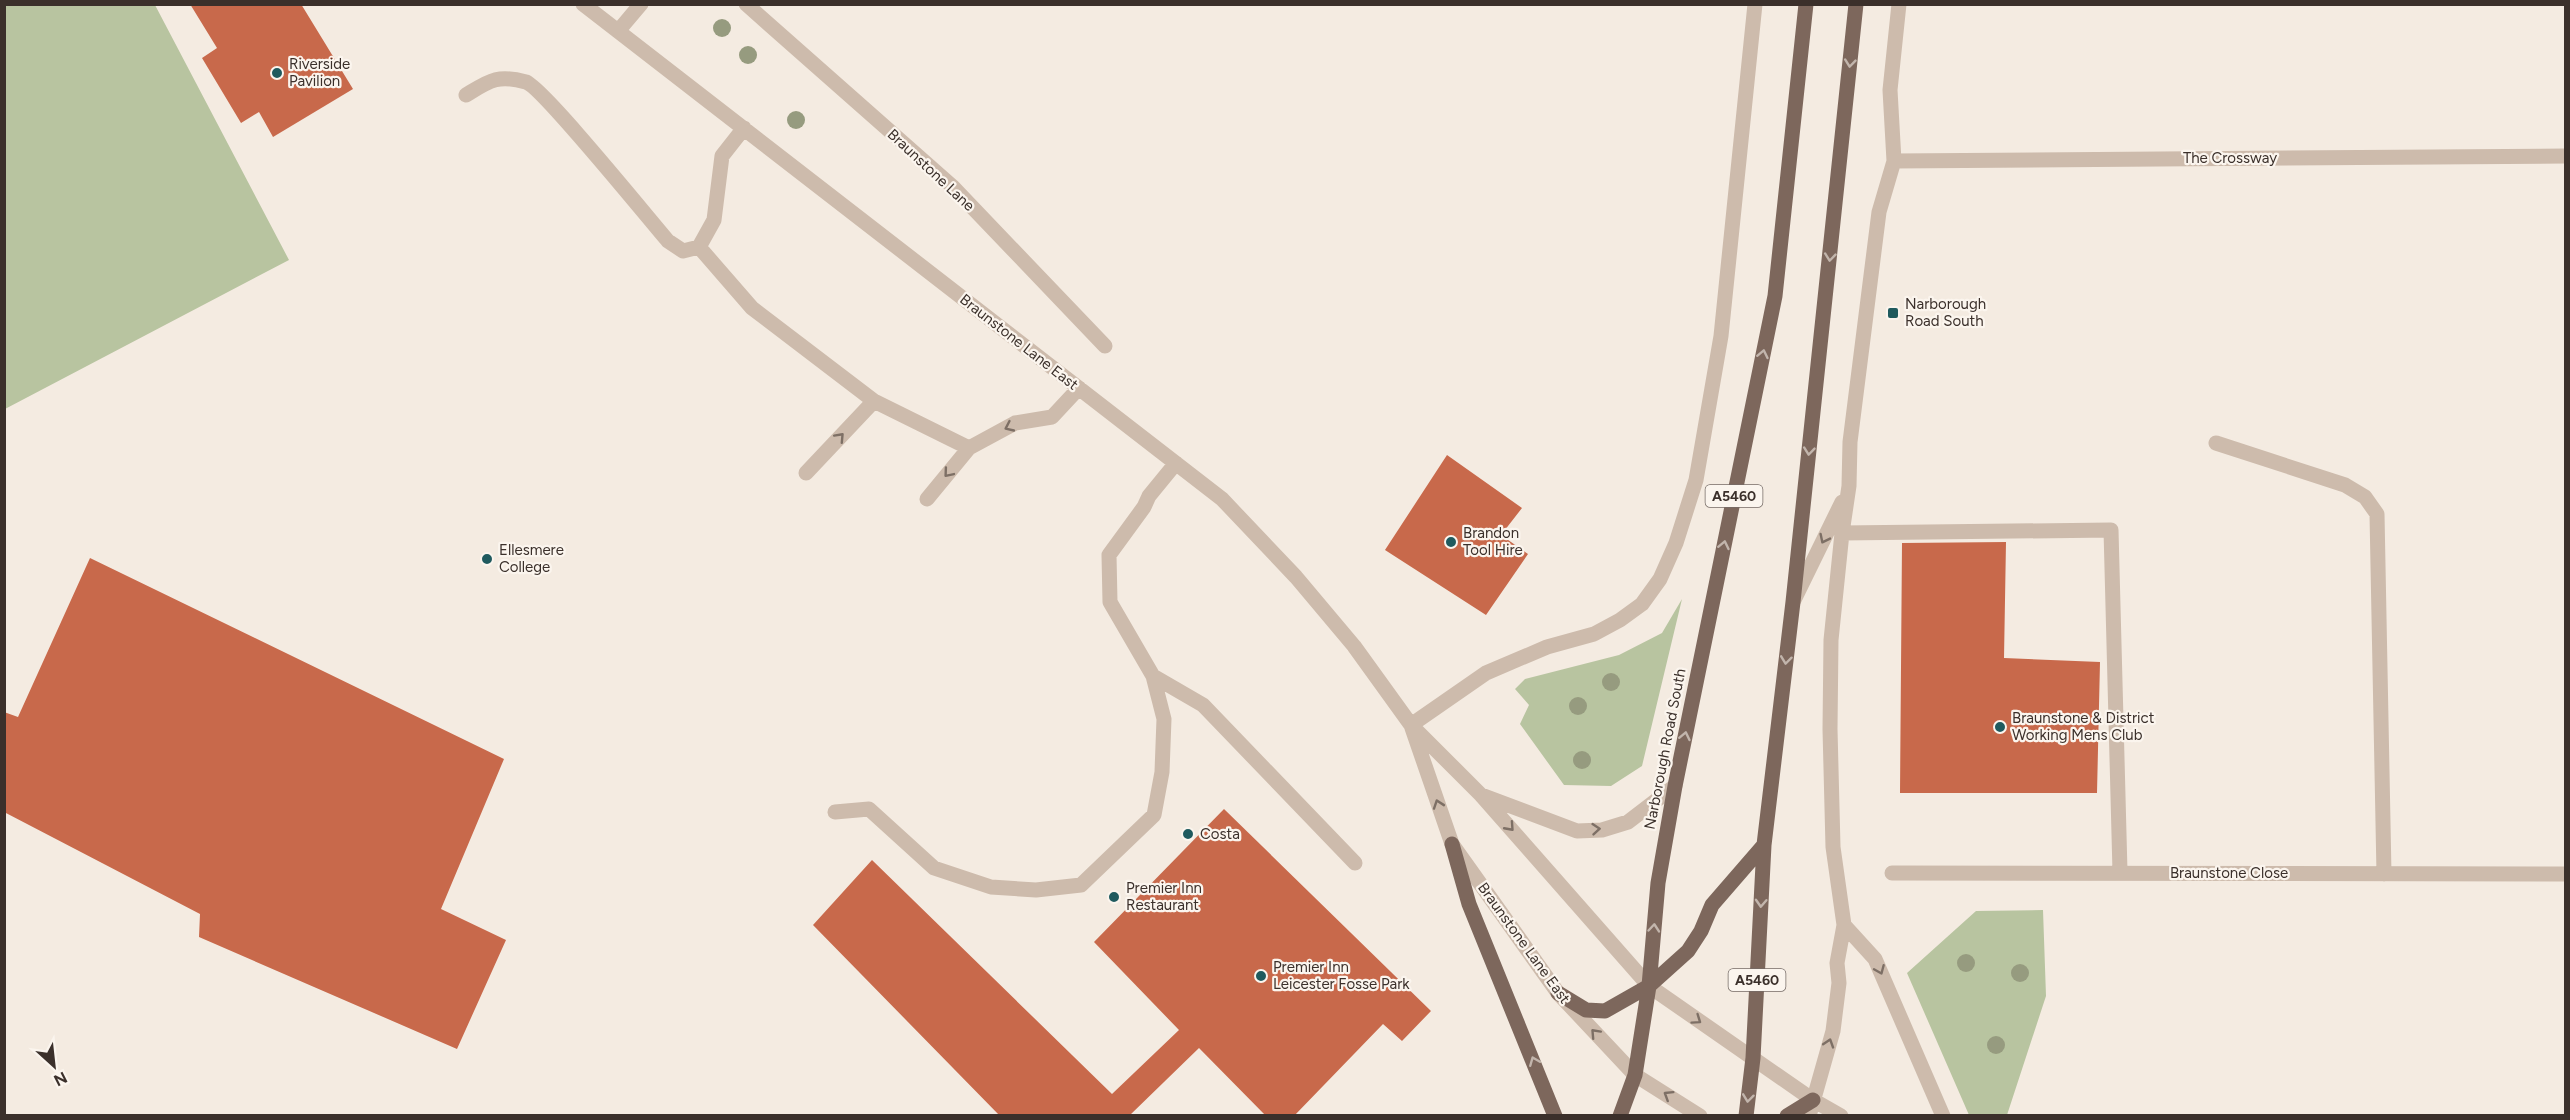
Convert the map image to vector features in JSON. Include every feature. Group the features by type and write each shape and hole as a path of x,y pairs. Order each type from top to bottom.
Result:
{"main road":[{"name":"Narborough Road South","path":"1635,1075 1649,986 1658,883 1675,786 1775,296 1806,4"},
{"name":"A5460","path":"1746,1116 1753,1059 1764,845 1793,602 1856,4"},
{"path":"1452,843 1469,904 1555,1116"},
{"path":"1558,993 1586,1010 1605,1011 1649,986 1688,951 1701,931 1712,905 1764,845"},
{"name":"A5460","path":"1620,1116 1635,1075"},
{"path":"1787,1116 1813,1100"}],"street":[{"name":"Braunstone Lane East","path":"583,4 1222,499 1296,577 1354,646 1411,725 1481,795 1649,986 1753,1059"},
{"path":"619,30 640,4"},
{"name":"Braunstone Lane","path":"746,4 952,186 1105,346"},
{"path":"1411,725 1486,673 1546,647 1594,634 1620,620 1642,604 1660,579 1676,543 1696,480 1721,336 1755,4"},
{"path":"1809,1116 1833,1031 1839,983 1837,963 1844,925 1833,847 1830,729 1831,640 1842,533 1850,486 1850,442 1879,212 1894,161 1890,90 1899,4"},
{"path":"466,95 495,78 528,82 558,112 668,241 683,251 699,247 714,220 722,156 744,128"},
{"name":"The Crossway","path":"1894,161 2565,156"},
{"path":"699,247 752,308 874,401 969,448"},
{"path":"927,498 969,448 1015,423 1052,417 1079,388"},
{"path":"806,473 874,401"},
{"path":"2216,443 2345,485 2365,497 2377,514 2384,873"},
{"path":"835,812 869,810 934,868 991,887 1036,890 1081,885 1154,815 1162,772 1164,719 1153,676 1110,602 1109,555 1144,507 1149,496 1176,463"},
{"path":"1793,602 1850,486"},
{"path":"1842,533 2112,530 2120,872"},
{"path":"1153,676 1203,705 1355,863"},
{"name":"Braunstone Lane East","path":"1411,725 1452,843 1558,993 1635,1075 1700,1116"},
{"path":"1481,795 1577,831 1602,830 1628,822 1675,786"},
{"name":"Braunstone Close","path":"1892,873 2565,874"},
{"path":"1844,925 1875,959 1943,1116"},
{"path":"1753,1059 1841,1116"}],"green space":[{"path":"5,4 155,5 289,260 5,409"},
{"path":"1682,599 1642,766 1611,786 1564,785 1520,724 1529,705 1515,689 1525,679 1619,655 1662,633"},
{"path":"2043,910 2046,996 2007,1115 1969,1115 1907,973 1976,911"}],"building":[{"name":"Riverside Pavilion","path":"190,4 301,4 353,89 273,137 259,112 241,123 202,58 217,48"},
{"name":"Brandon Tool Hire","path":"1447,455 1522,508 1501,535 1528,554 1486,615 1385,550"},
{"name":"Braunstone & District Working Mens Club","path":"2006,542 2004,658 2100,662 2097,793 1900,793 1902,543"},
{"path":"90,558 504,759 441,909 506,940 457,1049 199,937 200,914 4,812 4,712 18,717"},
{"name":"Premier Inn Leicester Fosse Park","path":"1224,809 1431,1011 1402,1041 1383,1024 1294,1116 1266,1116 1199,1048 1129,1116 1000,1116 813,925 872,860 1112,1094 1179,1030 1094,942"}],"place":[{"name":"Riverside Pavilion","path":"277,73"},
{"name":"Narborough Road South","path":"1893,313"},
{"name":"Brandon Tool Hire","path":"1451,542"},
{"name":"Ellesmere College","path":"487,559"},
{"name":"Braunstone & District Working Mens Club","path":"2000,727"},
{"name":"Costa","path":"1188,834"},
{"name":"Premier Inn Restaurant","path":"1114,897"},
{"name":"Premier Inn Leicester Fosse Park","path":"1261,976"}]}
